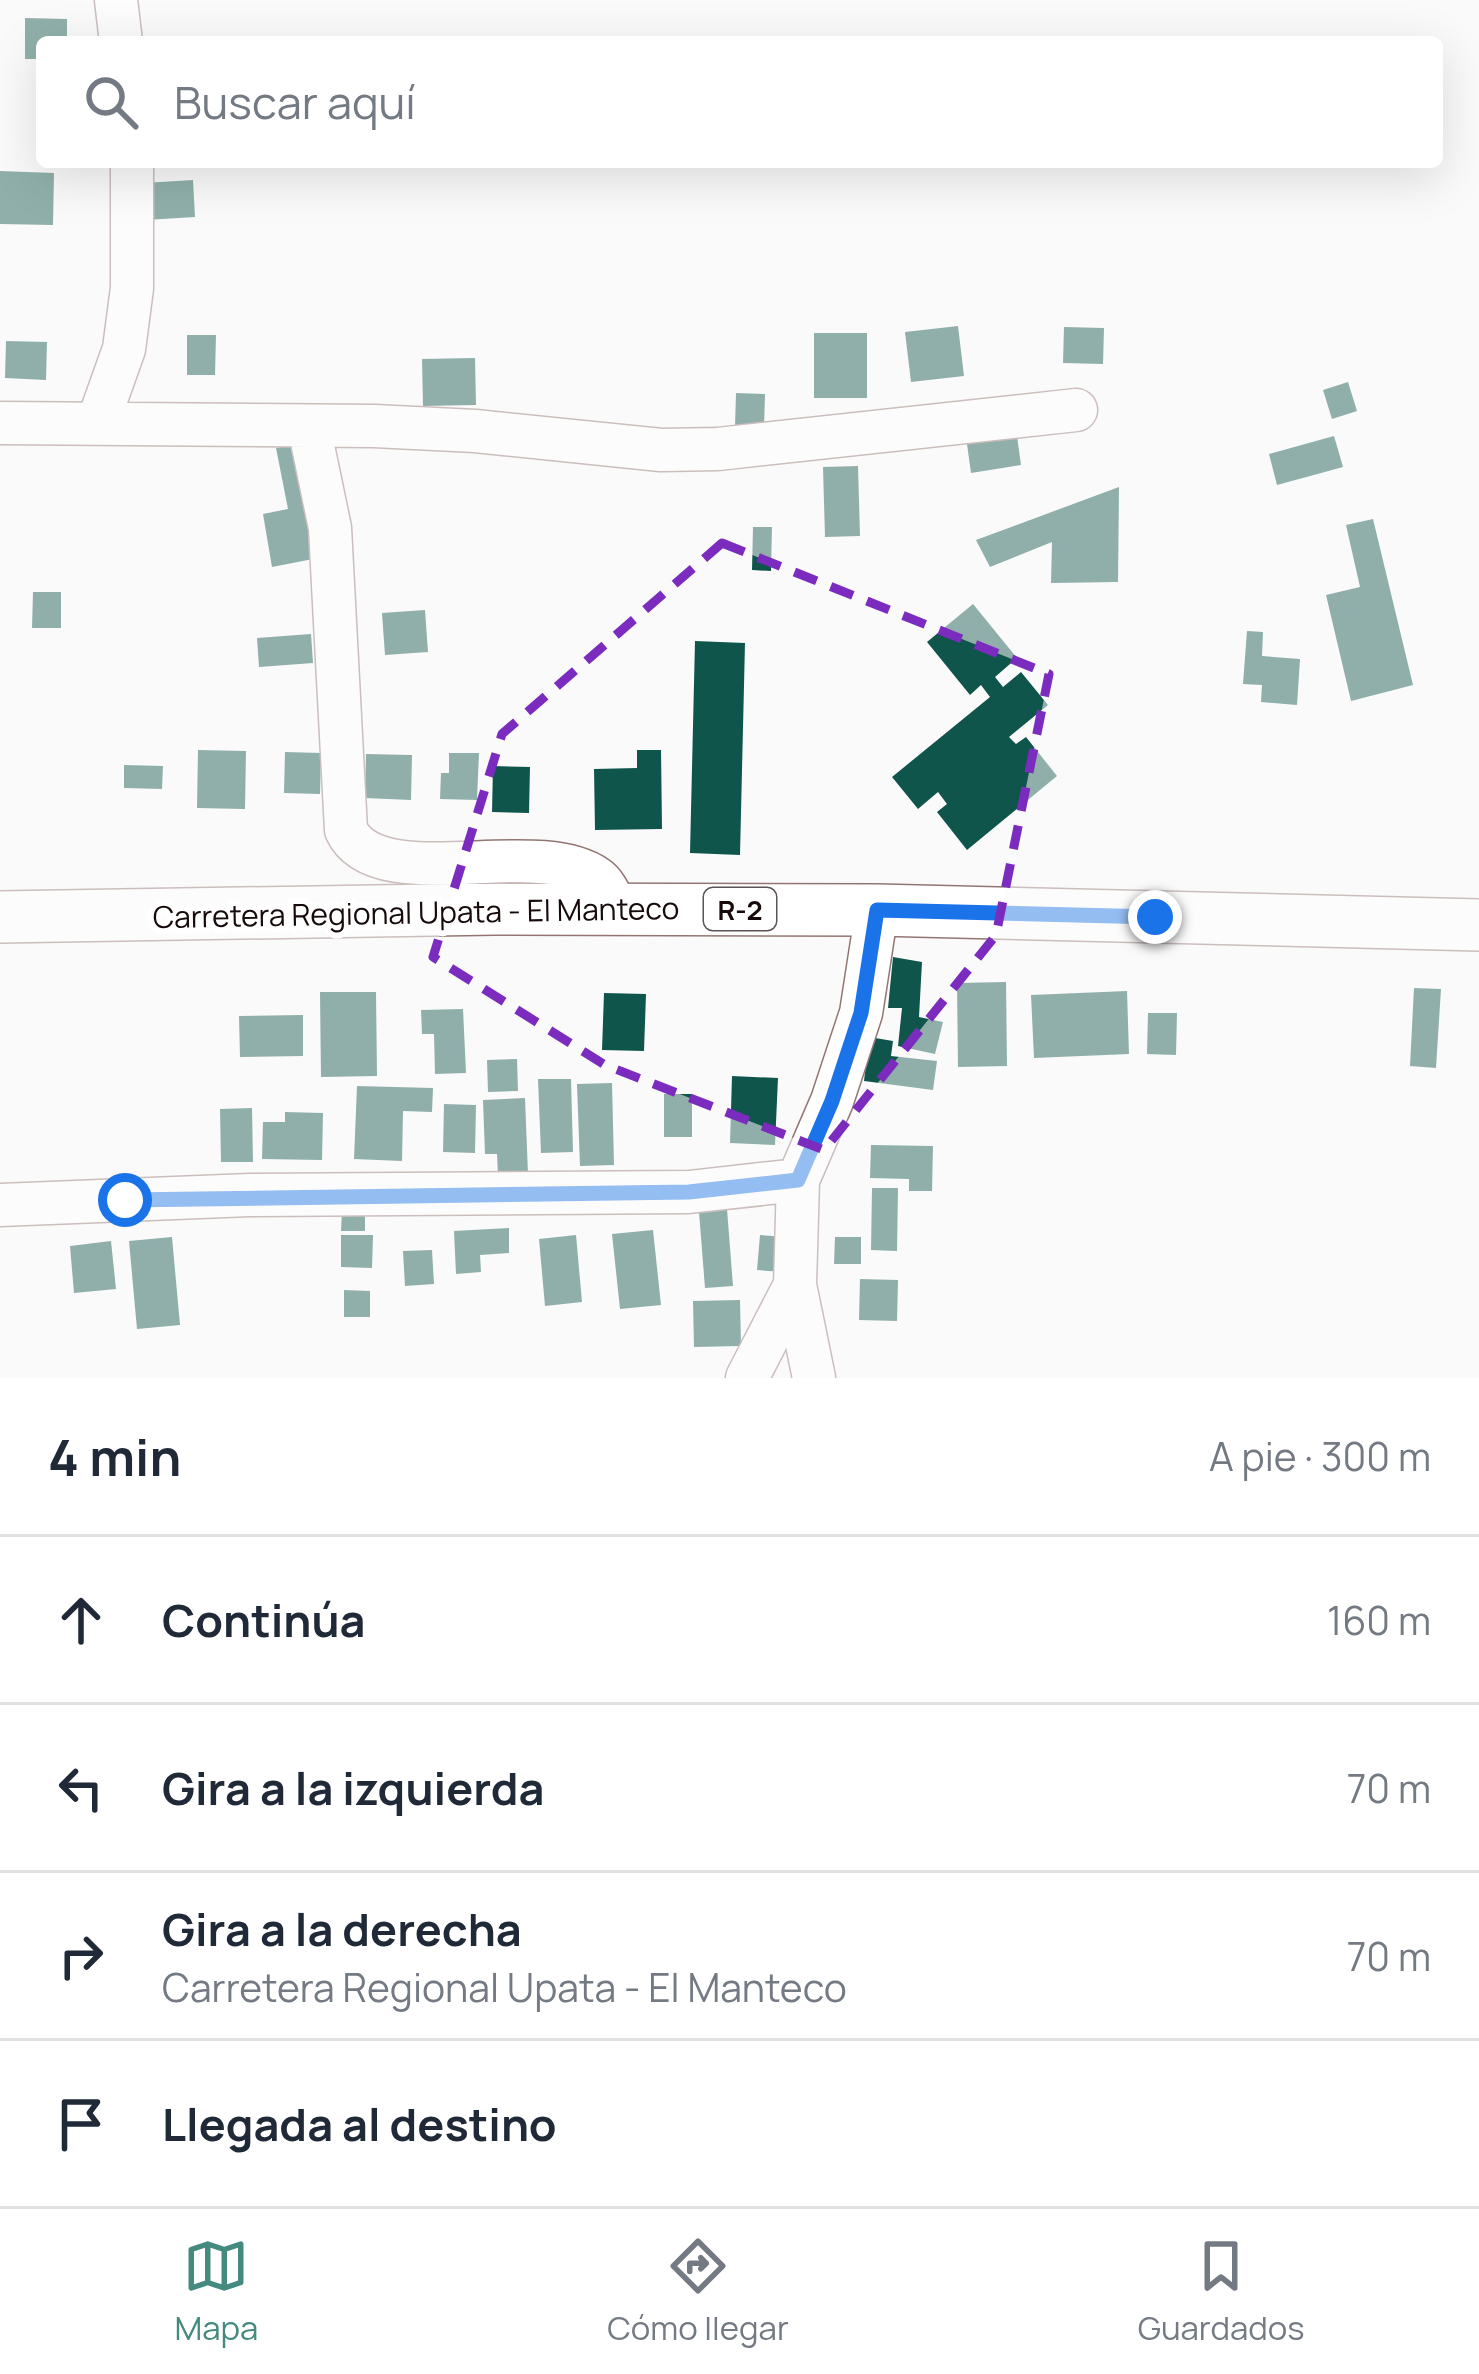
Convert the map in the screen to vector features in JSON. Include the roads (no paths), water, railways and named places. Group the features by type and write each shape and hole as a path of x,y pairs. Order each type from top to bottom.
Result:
{"main road":[{"name":"Carretera Regional Upata - El Manteco","path":"0,916 877,910 1479,925"}],"street":[{"path":"116,0 120,36"},
{"path":"98,422 127,329 132,288 132,168"},
{"path":"0,423 475,431 661,451 718,449 1076,410"},
{"path":"309,427 330,528 346,830 352,842 376,857 408,863 545,860 598,878 618,909"},
{"path":"814,1378 795,1285 798,1180 832,1101 861,1013 877,910"},
{"path":"0,1205 250,1196 689,1192 798,1180"},
{"path":"747,1378 795,1285"}]}
